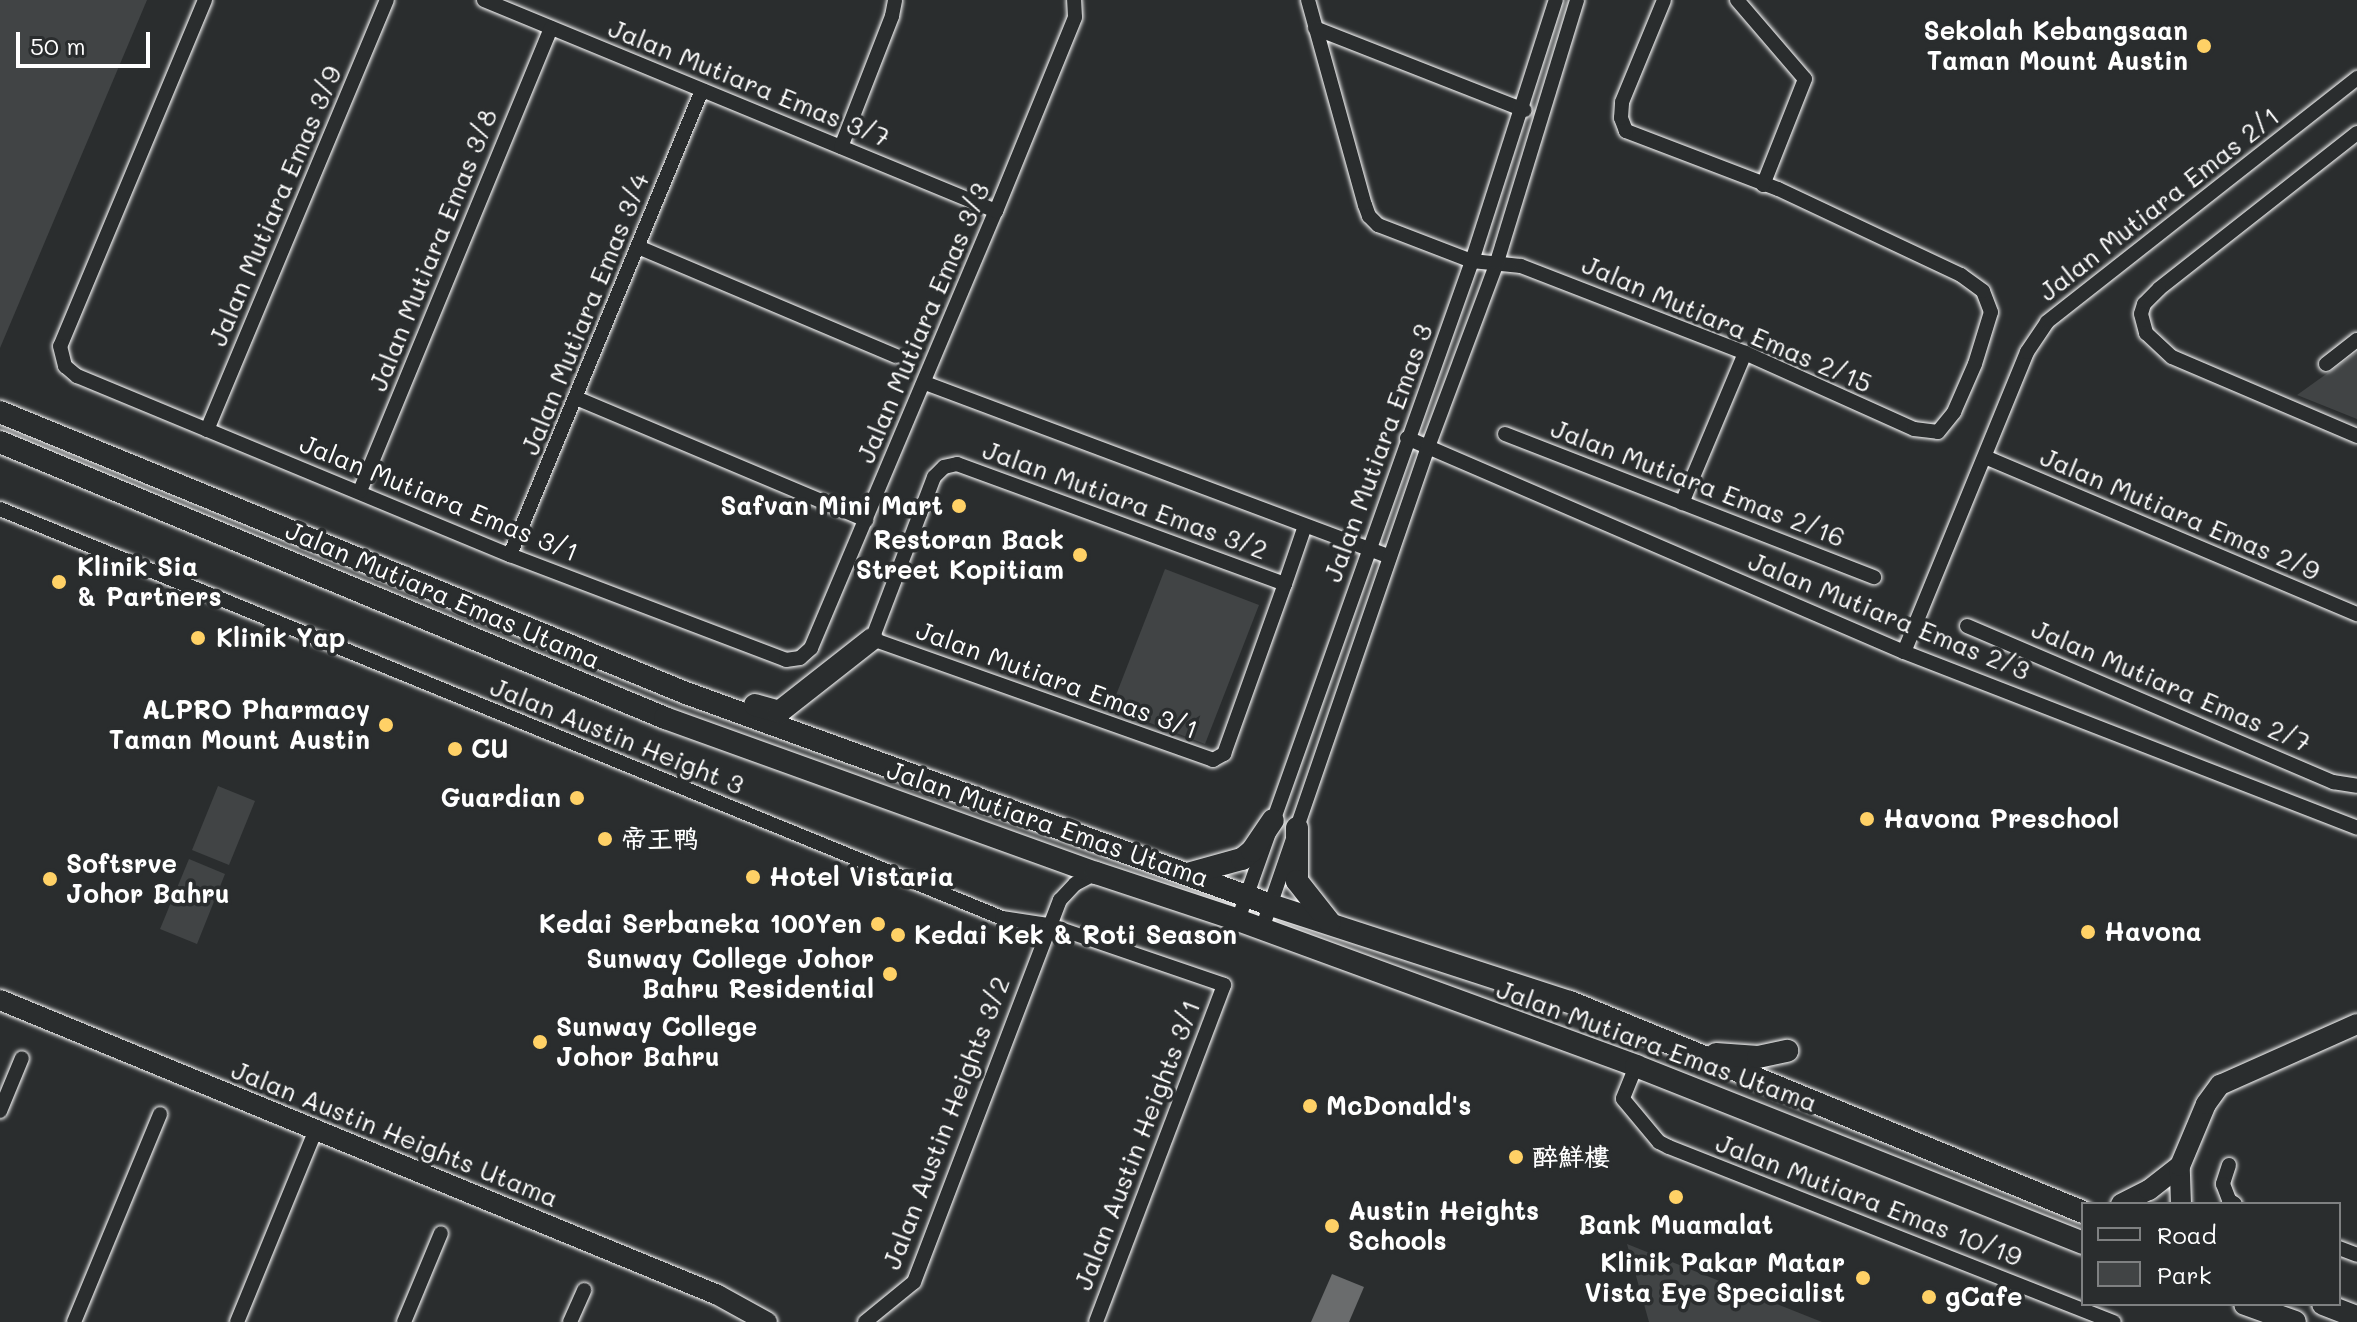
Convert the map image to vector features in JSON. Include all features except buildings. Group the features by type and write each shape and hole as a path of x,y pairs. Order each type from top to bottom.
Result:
{"main road":[{"name":"Jalan Mutiara Emas Utama","path":"0,412 686,693 1271,905 1570,1002 2081,1210"},
{"name":"Jalan Mutiara Emas Utama","path":"2,444 665,718 1096,873 1238,920 1636,1066 2081,1242"},
{"path":"686,693 703,687 779,712 872,639"},
{"path":"1185,874 1242,859 1252,851 1273,820"},
{"path":"1297,828 1297,881 1331,924"},
{"path":"1687,1050 1743,1057 1787,1051"},
{"path":"1772,1085 1774,1101 1794,1126"},
{"path":"2251,1306 2295,1322"},
{"path":"2329,1306 2357,1317"}],"street":[{"name":"Jalan Mutiara Emas 3/1","path":"205,0 60,346 65,366 77,376 510,555 786,660 800,658"},
{"name":"Jalan Mutiara Emas 3/9","path":"207,430 387,0"},
{"name":"Jalan Mutiara Emas 3/7","path":"484,0 996,211"},
{"path":"841,147 892,16 895,0"},
{"name":"Jalan Mutiara Emas 3/3","path":"800,658 811,648 925,383 1075,17 1074,0"},
{"path":"1308,0 1315,28 1524,110"},
{"name":"Jalan Mutiara Emas 3","path":"1238,920 1472,261 1524,110 1556,0"},
{"name":"Jalan Mutiara Emas 3","path":"1262,929 1428,447 1497,262 1577,0"},
{"path":"1664,0 1622,102 1621,118 1626,131 1763,185 1805,87 1800,70 1737,0"},
{"name":"Jalan Mutiara Emas 3/8","path":"360,491 551,28"},
{"name":"Jalan Mutiara Emas 2/15","path":"1315,28 1369,216 1378,225 1472,261 1521,266 1745,353 1914,429 1938,432 1954,412 1979,351 1991,312 1983,291 1961,275 1763,185"},
{"name":"Jalan Mutiara Emas 2/1","path":"1904,652 2027,352 2047,322 2357,78"},
{"name":"Jalan Mutiara Emas 3/4","path":"510,555 702,90"},
{"path":"2357,133 2151,296 2141,314 2142,324 2161,349 2193,368 2357,436"},
{"path":"638,247 896,356"},
{"path":"2326,364 2357,340"},
{"path":"1682,503 1745,353"},
{"name":"Jalan Mutiara Emas 3/2","path":"925,383 1390,557"},
{"path":"576,398 866,520"},
{"name":"Jalan Mutiara Emas 2/16","path":"1505,434 1874,577"},
{"name":"Jalan Mutiara Emas 2/3","path":"1407,438 1904,652 2357,828"},
{"name":"Jalan Mutiara Emas 2/9","path":"1985,457 2357,614"},
{"name":"Jalan Mutiara Emas 3/2","path":"872,639 934,477 944,467 957,464 1285,584"},
{"name":"Jalan Austin Height 3","path":"0,509 1002,918 1049,925 1224,985"},
{"name":"Jalan Mutiara Emas 3/1","path":"872,639 1213,760 1224,754 1305,526"},
{"name":"Jalan Mutiara Emas 2/7","path":"1967,626 2333,782 2357,786"},
{"name":"Jalan Austin Heights 3/2","path":"865,1322 914,1282 1060,900 1075,884 1096,873"},
{"name":"Jalan Austin Heights 3/1","path":"1096,1322 1224,985"},
{"name":"Jalan Austin Heights Utama","path":"0,1000 718,1295 767,1322"},
{"path":"2181,1202 2180,1166 2206,1104 2220,1085 2357,1024"},
{"path":"0,1111 22,1058"},
{"name":"Jalan Mutiara Emas 10/19","path":"1636,1066 1623,1099 1659,1142 2114,1322"},
{"path":"74,1322 160,1114"},
{"path":"237,1322 316,1129"},
{"path":"2229,1165 2223,1184 2232,1202"},
{"path":"2125,1202 2149,1190 2180,1166"},
{"path":"404,1322 441,1233"},
{"path":"570,1322 584,1290"}],"green space":[{"path":"0,0 147,0 0,348"},
{"path":"2357,352 2357,419 2297,395"},
{"path":"1165,569 1259,605 1205,744 1111,708"},
{"path":"218,786 255,801 229,865 192,850"},
{"path":"189,859 225,874 197,944 160,929"},
{"path":"1627,1244 1822,1322 1649,1322"}],"shaded area":[{"path":"1332,1274 1364,1287 1349,1322 1311,1322"}],"place":[{"name":"Sekolah Kebangsaan Taman Mount Austin","path":"2204,46"},
{"name":"Safvan Mini Mart","path":"959,506"},
{"name":"Restoran Back Street Kopitiam","path":"1080,555"},
{"name":"Klinik Sia & Partners","path":"59,582"},
{"name":"Klinik Yap","path":"198,638"},
{"name":"ALPRO Pharmacy Taman Mount Austin","path":"386,725"},
{"name":"CU","path":"455,749"},
{"name":"Guardian","path":"577,798"},
{"name":"Havona Preschool","path":"1867,819"},
{"name":"帝王鸭","path":"605,839"},
{"name":"Hotel Vistaria","path":"753,877"},
{"name":"Softsrve Johor Bahru","path":"50,879"},
{"name":"Kedai Serbaneka 100Yen","path":"878,924"},
{"name":"Havona","path":"2088,932"},
{"name":"Kedai Kek & Roti Season","path":"898,935"},
{"name":"Sunway College Johor Bahru Residential","path":"890,974"},
{"name":"Sunway College Johor Bahru","path":"540,1042"},
{"name":"McDonald's","path":"1310,1106"},
{"name":"醉鮮樓","path":"1516,1157"},
{"name":"Bank Muamalat","path":"1676,1197"},
{"name":"Austin Heights Schools","path":"1332,1226"},
{"name":"Klinik Pakar Matar Vista Eye Specialist","path":"1863,1278"},
{"name":"gCafe","path":"1929,1297"}]}
